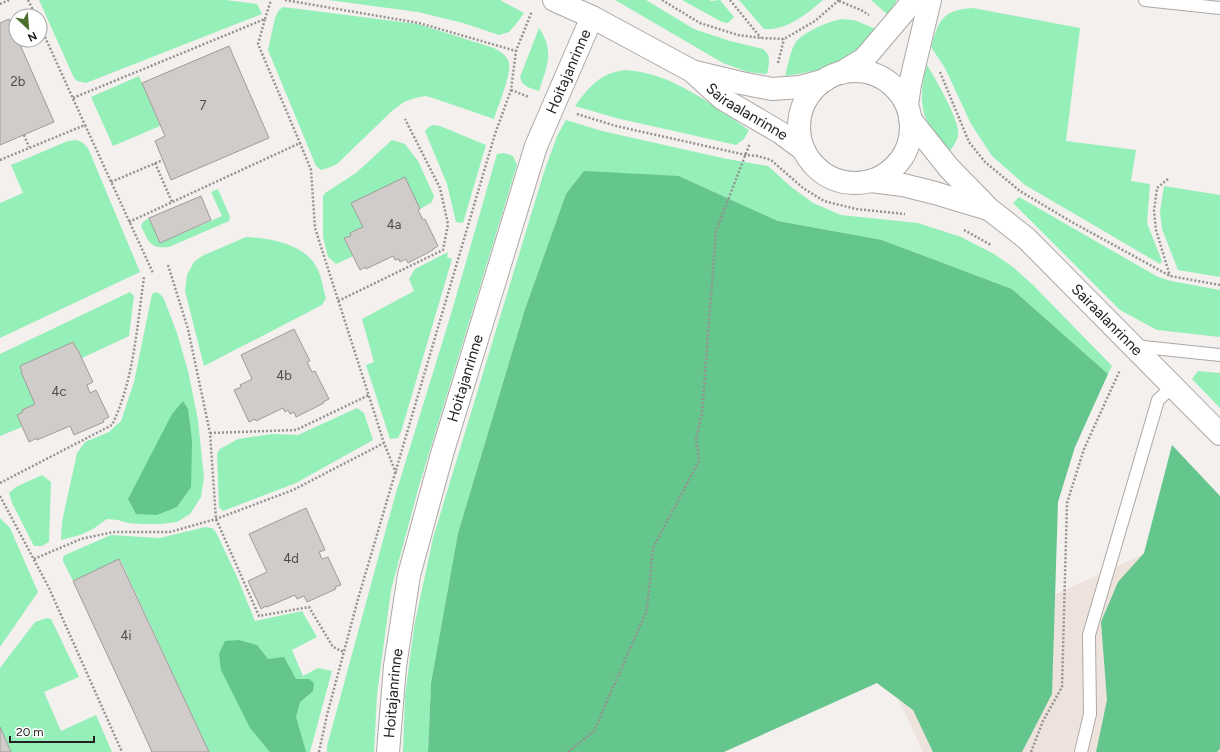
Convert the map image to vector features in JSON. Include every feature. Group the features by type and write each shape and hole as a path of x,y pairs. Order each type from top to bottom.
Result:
{"street":[{"path":"914,0 864,59 833,76 813,90 804,104 800,119 800,135 804,150 812,164 824,174 839,181 855,183 871,181 885,174 897,164 906,150 911,135 908,112 910,84 930,0"},
{"name":"Sairaalanrinne","path":"544,3 592,17 692,71 740,84 772,89 800,87 833,76"},
{"name":"Hoitajanrinne","path":"388,752 394,666 409,575 442,454 536,146 592,17"},
{"name":"Sairaalanrinne","path":"692,71 723,99 781,133 804,150"},
{"path":"833,76 857,71 880,77 898,91 908,112"},
{"name":"Sairaalanrinne","path":"908,112 949,168 989,209 1026,238 1220,434"},
{"name":"Sairaalanrinne","path":"871,181 904,185 989,209"}],"lane":[{"path":"1145,0 1220,8"},
{"path":"1132,346 1220,355"},
{"path":"1081,752 1090,714 1089,635 1158,400 1172,387"}],"path":[{"path":"0,4 9,0"},
{"path":"272,0 258,44 311,170 314,228 384,443 396,473"},
{"path":"285,0 419,23 516,51"},
{"path":"662,0 700,23 738,35 762,38 784,39 815,21 839,0 861,10 891,28"},
{"path":"730,0 762,38"},
{"path":"319,752 327,715 358,599 495,134 511,90 516,51 544,3"},
{"path":"73,98 265,19"},
{"path":"48,43 153,273"},
{"path":"918,49 940,72 969,142 985,162 1020,191 1070,221 1170,276 1220,285"},
{"path":"511,90 553,106 616,126 746,155 758,156 770,160 803,188 824,201 856,209 907,214"},
{"path":"338,301 443,250 448,224 440,188 405,118"},
{"path":"0,160 85,125"},
{"path":"24,135 30,147"},
{"path":"129,222 300,144"},
{"path":"568,752 594,731 647,610 653,548 699,461 696,440 702,413 716,231 746,155"},
{"path":"111,182 163,160"},
{"path":"155,163 172,202"},
{"path":"1168,179 1157,188 1154,211 1156,230 1170,276"},
{"path":"957,228 998,249"},
{"path":"168,265 188,329 210,433 216,519 259,616 309,607 333,647 344,652"},
{"path":"0,483 112,425 120,410 134,353 144,277"},
{"path":"1032,752 1044,721 1062,687 1067,503 1084,449 1132,346"},
{"path":"210,433 296,430 369,395"},
{"path":"34,559 81,539 113,532 170,532 216,519 293,490 384,443"},
{"path":"0,496 49,588 122,752"}],"shaded area":[{"path":"1220,519 1220,752 923,752 886,672"}],"green space":[{"path":"39,0 226,0 257,4 262,14 86,83 77,81 74,78 48,20 48,8 43,8"},
{"path":"328,0 500,0 524,13 509,32 499,35 463,23 418,12"},
{"path":"615,0 646,0 694,29 730,41 763,49 769,57 767,74 748,72 723,63"},
{"path":"682,0 720,0 734,17 728,23 722,22"},
{"path":"739,0 823,0 803,16 788,24 772,29 764,29"},
{"path":"871,0 897,0 888,15"},
{"path":"283,7 418,24 496,49 507,58 509,69 494,119 433,98 425,96 415,98 404,102 393,110 337,164 321,170 316,166 268,50 275,18 279,10"},
{"path":"973,8 1080,28 1066,141 1136,150 1131,181 1150,184 1147,223 1162,261 1160,264 1025,185 992,156 971,124 945,68 931,47 943,18 954,11"},
{"path":"841,19 854,20 876,29 857,50 841,61 814,71 785,76 796,42 805,34 830,22"},
{"path":"539,28 547,44 548,59 539,91 525,85 520,77"},
{"path":"927,65 947,100 956,121 958,136 951,150 942,143 931,129 924,112 922,94 924,75"},
{"path":"625,70 642,72 675,83 706,101 749,130 744,139 736,145 616,118 575,106 590,87 596,82 609,74"},
{"path":"139,76 160,126 113,146 91,97"},
{"path":"566,120 602,131 727,159 768,166 790,186 813,203 841,215 918,223 961,237 994,254 1013,267 1033,285 1112,366 1108,374 1012,289 882,240 778,221 679,176 566,194 525,309 458,533 431,683 428,752 403,752 405,696 414,627 433,538 544,172 557,136"},
{"path":"433,125 440,126 486,145 463,223 456,222 447,184 425,131"},
{"path":"76,140 82,142 88,148 140,272 0,338 0,203 23,193 11,165 68,141"},
{"path":"392,140 405,144 418,161 434,196 432,202 420,209 351,203 363,227 350,233 351,236 345,239 353,256 336,264 328,257 323,237 323,197 325,193 356,173"},
{"path":"504,153 513,156 517,165 419,486 391,590 377,695 374,752 327,752 327,746 395,496 451,314 497,154"},
{"path":"584,171 679,176 778,221 882,240 1012,289 1108,374 1075,447 1058,502 1052,694 1022,752 933,752 913,710 877,683 724,752 428,752 431,683 458,533 525,309 566,194"},
{"path":"1164,186 1220,195 1220,277 1178,270 1162,229 1160,211"},
{"path":"218,189 230,217 229,221 169,247 158,247 148,240 141,226 143,222 149,218 160,243 222,216 211,192"},
{"path":"1019,197 1158,277 1171,281 1220,290 1220,337 1157,330 1120,310 1013,203"},
{"path":"246,237 276,241 296,248 304,253 312,260 319,272 326,298 322,305 204,366 185,291 187,275 194,262 202,256"},
{"path":"448,252 447,257 452,259 401,432 398,438 390,439 366,365 374,362 362,319 414,291 409,279 415,269"},
{"path":"130,292 134,296 129,336 82,358 78,348 76,348 73,342 20,366 21,372 35,404 22,410 23,412 17,415 22,427 0,436 0,354"},
{"path":"156,292 164,299 177,333 188,371 198,420 204,478 201,497 190,514 177,522 143,524 107,519 93,529 80,535 61,540 62,522 77,453 85,442 109,432 121,421 134,382 152,294"},
{"path":"1198,371 1220,373 1220,408 1192,379"},
{"path":"183,401 188,409 192,441 191,487 177,507 157,515 136,514 128,499 172,414"},
{"path":"357,408 364,413 373,440 296,483 223,511 219,507 217,454 220,449 238,439 272,434 298,435"},
{"path":"1172,445 1220,496 1220,749 1217,752 1096,752 1107,700 1101,622 1118,582 1144,553"},
{"path":"42,475 51,482 49,542 42,546 34,546 12,503 9,493 16,487"},
{"path":"0,518 10,528 38,592 0,647"},
{"path":"205,527 212,528 216,532 238,579 255,621 302,611 317,637 292,650 303,676 318,668 332,671 310,752 209,752 120,559 73,581 63,561 65,555 111,535 160,538"},
{"path":"47,618 51,619 79,677 44,692 61,731 96,715 112,752 11,752 0,727 0,668 35,622"},
{"path":"239,640 257,645 268,659 284,657 296,679 309,679 314,683 313,691 300,702 296,717 306,752 270,752 250,728 221,670 219,654 225,641"}],"building":[{"path":"8,19 8,48 22,48 54,122 0,145 0,23"},
{"path":"229,46 269,138 171,180 155,141 165,136 142,83"},
{"path":"405,177 420,209 418,210 423,220 425,219 438,246 408,263 406,259 400,262 399,259 395,260 393,256 366,269 365,267 360,270 344,238 351,236 350,233 363,227 351,203"},
{"path":"201,196 211,220 160,243 149,218"},
{"path":"294,329 310,361 307,362 312,372 315,371 329,399 296,417 294,412 290,414 288,410 285,412 283,408 256,421 255,419 249,422 234,390 252,379 241,355"},
{"path":"73,342 93,382 87,385 90,393 96,390 109,417 103,420 104,422 74,435 70,426 29,442 17,415 23,412 22,410 35,404 21,372 20,366"},
{"path":"306,508 325,550 319,552 322,559 328,557 341,585 335,587 336,589 307,602 304,596 297,599 295,595 261,609 248,581 267,572 249,534"},
{"path":"119,559 209,752 152,752 73,581"},
{"path":"0,727 11,752 0,752"}]}
